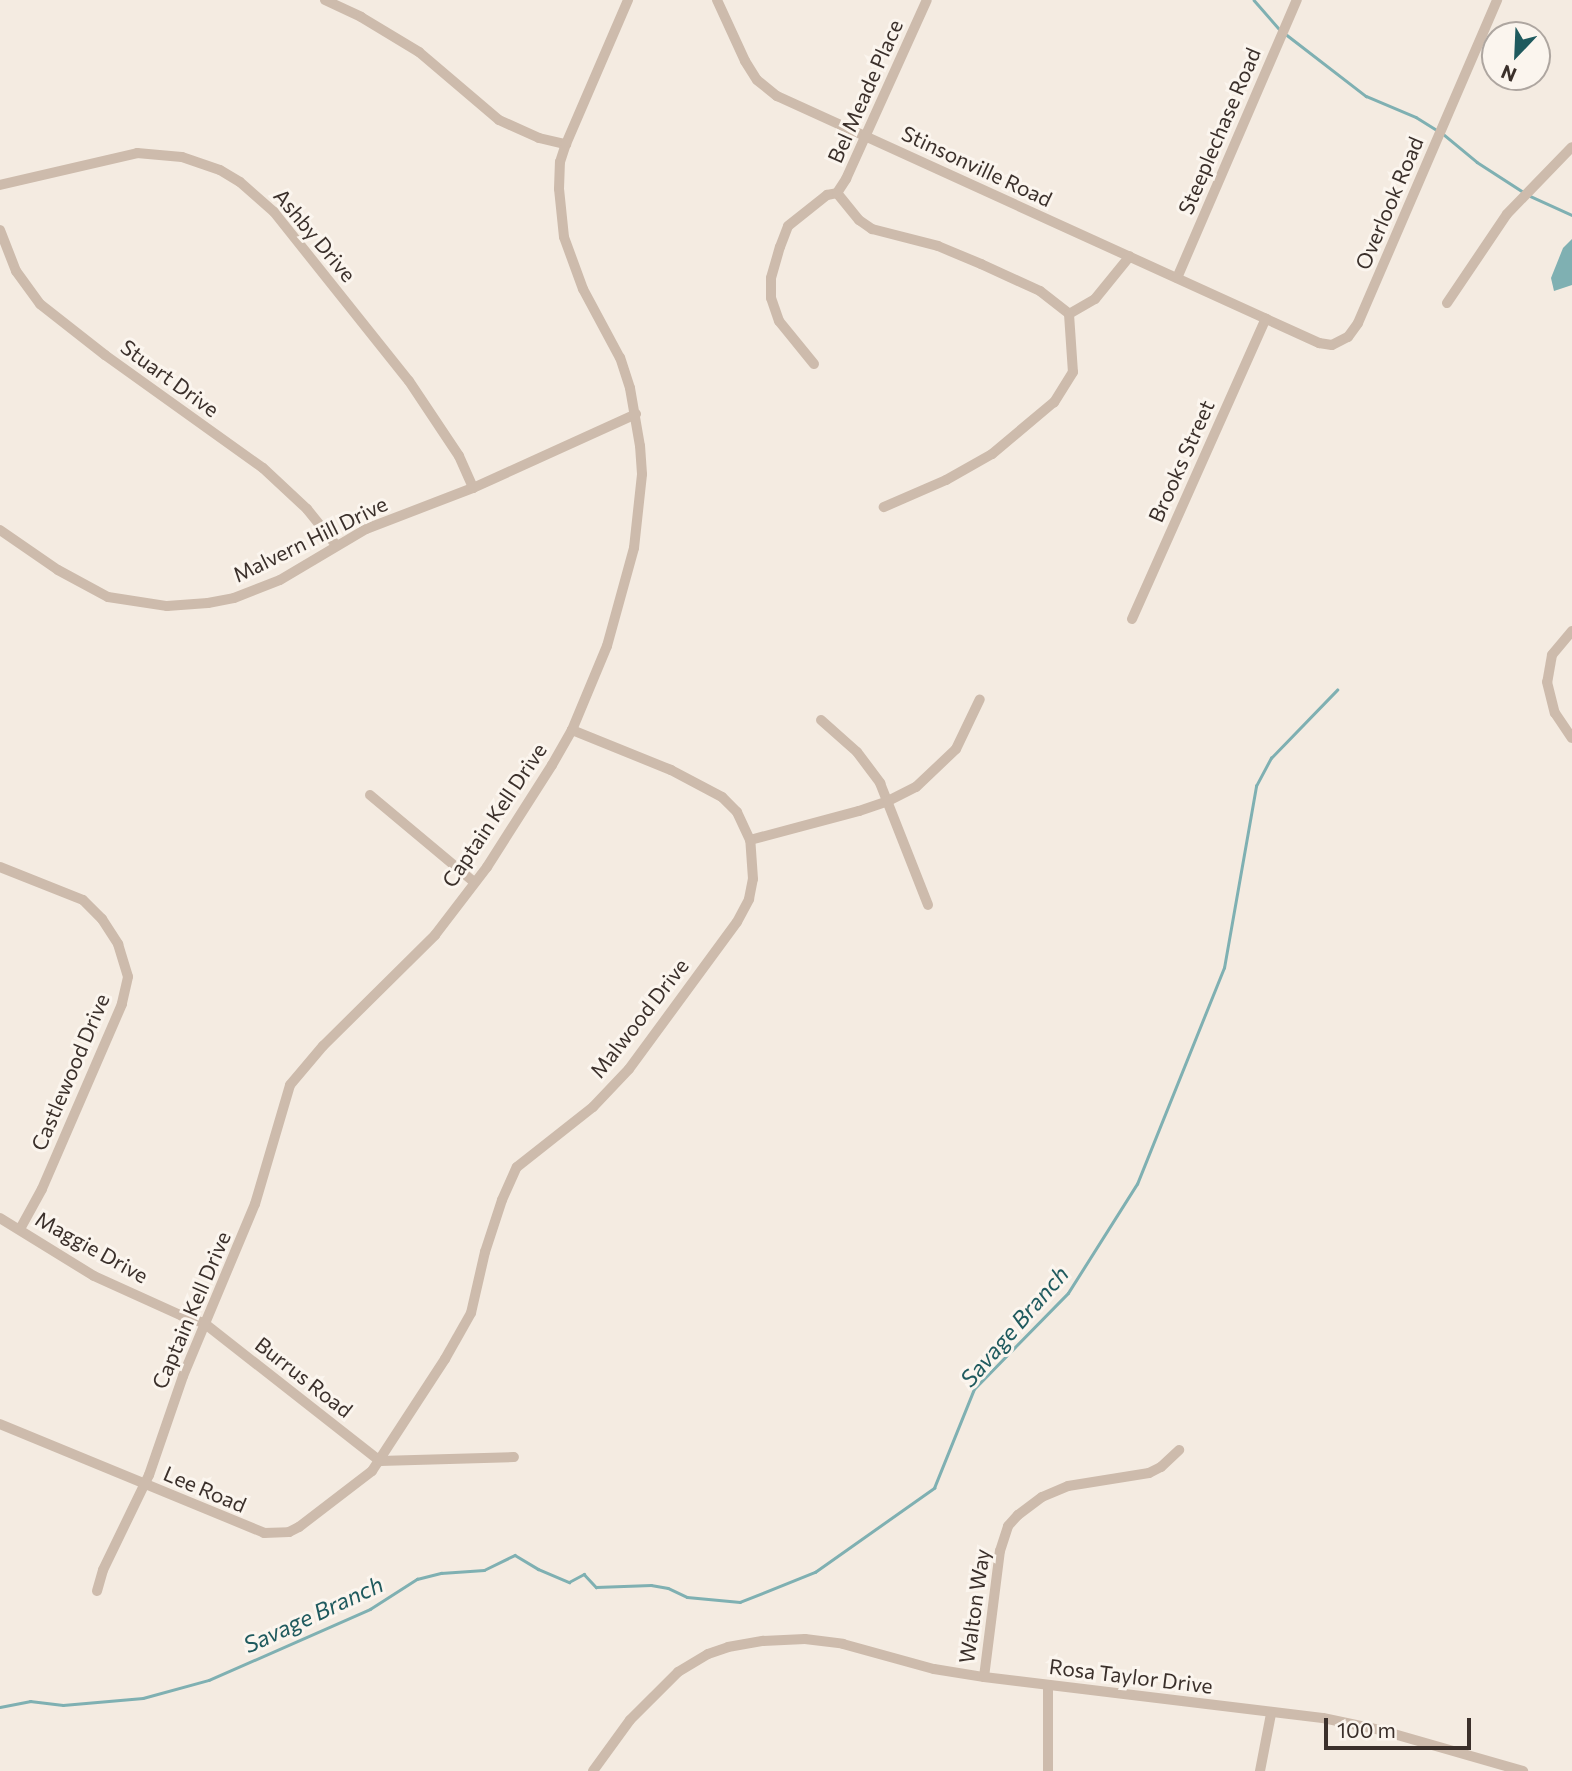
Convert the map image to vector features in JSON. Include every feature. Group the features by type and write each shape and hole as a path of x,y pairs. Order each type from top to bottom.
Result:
{"street":[{"path":"325,0 361,17 419,52 499,120 540,138 566,144"},
{"name":"Captain Kell Drive","path":"97,1591 103,1570 144,1484 204,1323 255,1204 290,1085 323,1045 435,935 474,882 533,799 572,730 607,646 634,548 642,474 636,414 620,358 583,289 564,237 559,189 560,162 566,144 628,0"},
{"name":"Stinsonville Road","path":"717,0 757,80 777,96 1265,318"},
{"name":"Bel Meade Place","path":"814,364 779,321 771,298 771,278 788,226 827,195 837,193 867,137 927,0"},
{"name":"Steeplechase Road","path":"1177,278 1297,0"},
{"name":"Overlook Road","path":"1265,318 1319,343 1332,345 1353,332 1497,0"},
{"path":"1447,303 1507,215 1572,147"},
{"name":"Ashby Drive","path":"0,186 116,156 154,153 203,163 240,181 274,212 409,380 459,456 473,488"},
{"path":"837,193 859,220 872,229 938,246 981,264 1040,291 1069,314 1073,372 1054,402 992,454 946,480 884,507"},
{"name":"Stuart Drive","path":"0,230 16,271 46,310 263,468 307,509 336,545"},
{"path":"1069,314 1095,299 1130,256"},
{"name":"Brooks Street","path":"1132,619 1265,318"},
{"name":"Malvern Hill Drive","path":"0,530 88,589 125,602 167,606 234,598 280,580 366,529 473,488 636,414"},
{"path":"1572,631 1552,655 1547,682 1555,713 1572,738"},
{"path":"750,840 888,802 916,787 951,755 979,699"},
{"path":"821,720 857,752 880,783 928,905"},
{"name":"Malwood Drive","path":"380,1461 446,1359 471,1313 498,1213 517,1167 593,1107 628,1069 737,922 749,899 753,879 750,840 737,812 722,797 671,770 572,730"},
{"path":"370,795 474,882"},
{"name":"Castlewood Drive","path":"0,867 83,900 102,919 118,944 128,977 122,1004 42,1189 20,1229"},
{"name":"Maggie Drive","path":"0,1218 94,1276 204,1323"},
{"name":"Burrus Road","path":"204,1323 380,1461"},
{"name":"Lee Road","path":"0,1424 248,1528 273,1534 299,1527 358,1483 380,1461"},
{"name":"Walton Way","path":"984,1677 1000,1551 1008,1526 1042,1497 1068,1486 1149,1474 1179,1450"},
{"path":"380,1461 514,1457"},
{"name":"Rosa Taylor Drive","path":"599,1769 630,1720 668,1680 708,1654 763,1641 817,1641 984,1677 1271,1714 1323,1718 1380,1730 1500,1768 1523,1771"},
{"path":"1048,1685 1048,1771"},
{"path":"1259,1771 1271,1714"}],"water":[{"path":"1572,239 1572,285 1554,291 1551,278 1563,248"}],"waterway":[{"path":"1254,0 1281,31"},
{"path":"1287,35 1366,96 1416,117 1437,130"},
{"path":"1442,133 1477,162 1525,193"},
{"path":"1530,196 1572,215"},
{"name":"Savage Branch","path":"0,1707 30,1701 63,1705 143,1698 209,1680 370,1609 417,1579 441,1573 484,1570 515,1555 538,1569 569,1582 584,1574 596,1587 651,1585 668,1588 687,1597 740,1602 815,1572 934,1488 974,1389 1068,1293 1137,1184 1224,968 1256,786 1271,758 1337,690"}]}
